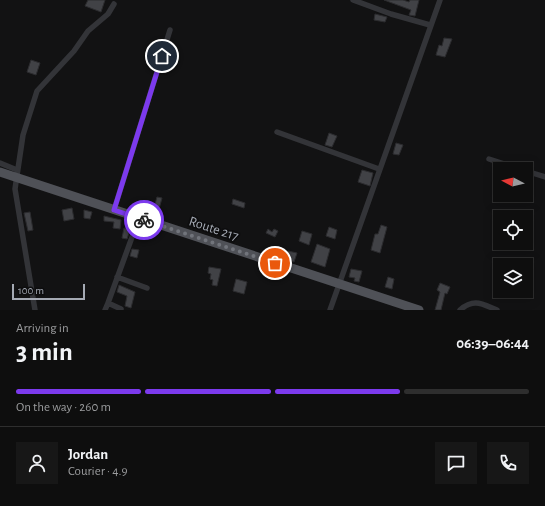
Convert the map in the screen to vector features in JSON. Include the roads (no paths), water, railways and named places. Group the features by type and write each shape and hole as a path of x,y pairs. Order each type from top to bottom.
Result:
{"main road":[{"name":"Route 217","path":"0,172 16,173 114,210 419,310"}],"street":[{"path":"353,0 391,14 430,24"},
{"path":"330,310 430,24 440,0"},
{"path":"35,310 14,189 23,135 37,91 74,51 88,31 108,14 114,4"},
{"path":"114,210 170,30"},
{"path":"276,132 379,169"},
{"path":"489,159 498,162"},
{"path":"0,163 16,173"},
{"path":"533,173 545,177"},
{"path":"105,310 139,218"},
{"path":"117,277 147,288"},
{"path":"108,303 121,309"},
{"path":"460,310 468,304 477,303 497,310"}]}
